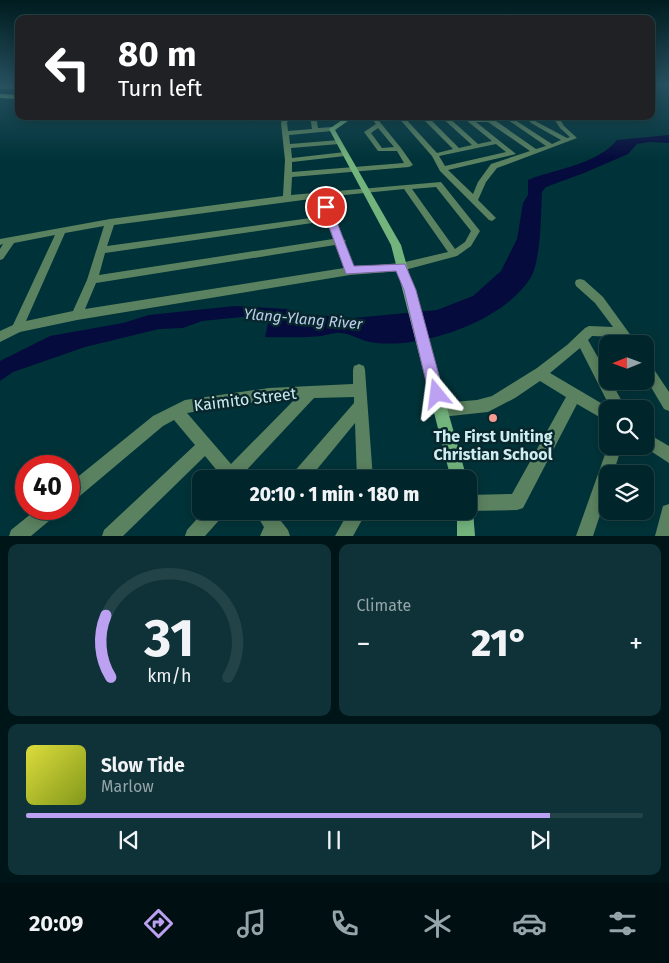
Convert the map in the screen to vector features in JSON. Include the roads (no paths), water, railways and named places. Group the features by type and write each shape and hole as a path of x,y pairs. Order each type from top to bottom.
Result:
{"street":[{"path":"285,120 286,146 289,160 287,198"},
{"path":"314,120 315,131"},
{"path":"285,133 332,129 346,120"},
{"path":"288,175 409,164 375,120"},
{"path":"404,120 435,155 442,169 492,218"},
{"path":"427,120 458,150"},
{"path":"448,120 477,146"},
{"path":"471,121 490,120 535,151"},
{"path":"511,120 551,146"},
{"path":"532,120 565,140"},
{"path":"474,200 482,182 494,166 574,138 562,127 558,120"},
{"path":"471,121 495,142 518,157"},
{"path":"379,125 367,132 380,150 399,149"},
{"path":"332,129 396,244 400,267 410,290 457,470"},
{"path":"286,146 339,142"},
{"path":"435,155 495,142"},
{"path":"442,169 510,153"},
{"path":"289,160 346,154"},
{"path":"0,257 5,242 61,233 110,222 287,198 438,184 476,231 468,244 454,254 400,267 350,271 77,315 17,328 0,337"},
{"path":"407,188 454,254"},
{"path":"321,196 341,241 350,271"},
{"path":"102,250 332,218"},
{"path":"77,315 92,280 110,222"},
{"path":"17,328 61,233"},
{"path":"92,280 341,241"},
{"path":"580,283 599,300 625,335"},
{"path":"441,410 489,404 539,373 582,340 589,331 623,332"},
{"path":"582,340 614,400"},
{"path":"359,370 365,470"},
{"path":"539,373 599,410"},
{"path":"654,380 669,404"},
{"name":"Kaimito Street","path":"80,485 158,421 176,411 204,403 312,391 360,390"},
{"path":"239,470 312,391"},
{"path":"477,503 517,502 574,396"},
{"path":"307,470 361,405"},
{"path":"176,411 227,470"},
{"path":"110,536 206,445"},
{"path":"654,445 669,455"},
{"path":"584,536 612,455"},
{"path":"664,536 669,512"},
{"path":"18,536 37,520"},
{"path":"193,536 208,520"},
{"path":"343,536 353,520"},
{"path":"465,520 466,536"}],"water":[{"name":"Ylang-Ylang River","path":"669,135 669,143 650,142 637,144 628,154 546,187 542,192 539,246 532,275 520,291 503,306 460,329 413,342 390,344 370,342 339,333 315,337 265,337 269,319 257,321 252,316 202,321 183,328 159,329 85,347 13,372 0,381 0,361 50,336 123,323 149,315 235,306 286,309 303,314 354,318 437,310 473,296 501,271 517,239 523,203 528,195 528,180 588,160 598,155 617,140"}],"place":[{"name":"The First Uniting Christian School","path":"493,418"}]}
